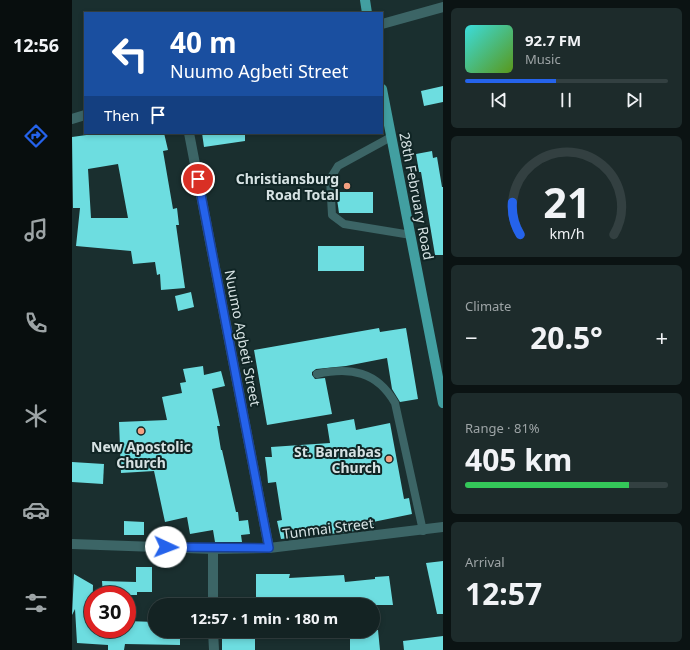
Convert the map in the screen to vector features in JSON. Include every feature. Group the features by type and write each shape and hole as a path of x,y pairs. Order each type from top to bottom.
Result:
{"main road":[{"path":"365,0 367,12"},
{"name":"28th February Road","path":"383,94 443,403"}],"street":[{"path":"383,24 443,7"},
{"path":"72,119 84,115"},
{"name":"Nuumo Agbeti Street","path":"189,134 269,548"},
{"name":"Tunmai Street","path":"72,544 213,549 269,548 423,531 443,527"},
{"path":"213,549 213,598"},
{"path":"214,638 214,650"}],"lane":[{"path":"391,137 338,166 330,179 332,215 344,224 411,235"},
{"path":"317,374 335,370 352,371 378,382 389,393 395,403 423,531"}],"building":[{"path":"443,86 443,102 424,106 421,91"},
{"path":"94,134 164,134 168,150 163,151 173,209 177,208 179,225 176,225 185,288 161,290 160,274 157,275 155,262 133,264 131,251 76,246 80,208 73,208 72,137","holes":["118,164 128,218 91,218 88,169"]},
{"path":"202,134 245,134 245,141 204,147"},
{"path":"432,151 433,158 437,157 443,187 443,255 435,255 421,172 419,172 416,154"},
{"path":"336,192 373,192 373,213 339,213"},
{"path":"318,246 364,246 364,271 318,271"},
{"path":"191,292 194,307 178,311 175,296"},
{"path":"379,328 380,332 406,328 418,399 400,402 392,389 387,358 346,366 316,369 312,372 312,375 315,379 325,378 332,414 267,425 254,350"},
{"path":"203,366 204,375 221,371 225,386 212,389 220,426 217,426 221,450 236,512 238,512 239,521 248,520 250,534 241,535 242,542 215,542 213,530 190,534 187,517 165,522 154,471 121,473 119,422 167,420 162,397 182,393 180,383 186,382 183,369"},
{"path":"354,419 356,430 390,423 404,499 409,498 412,514 373,522 374,527 349,532 281,539 277,521 282,520 276,482 268,483 265,457 272,457 271,447 330,443 327,424"},
{"path":"72,462 104,464 103,484 72,482"},
{"path":"124,521 144,522 144,535 124,535"},
{"path":"443,561 443,614 437,614 426,563"},
{"path":"136,567 152,567 152,592 137,592 136,595 136,586 102,586 102,581 136,582"},
{"path":"74,574 93,585 84,586 84,638 136,638 136,621 148,622 148,638 180,638 180,645 125,644 124,650 108,650 108,645 77,643 75,609 72,615"},
{"path":"256,574 290,574 289,578 344,575 345,582 389,576 393,605 380,605 380,598 256,598"},
{"path":"443,636 443,650 404,650 403,641"},
{"path":"222,638 255,638 255,650 222,650"},
{"path":"350,638 379,638 380,650 350,650"}],"place":[{"name":"Christiansburg Road Total","path":"347,186"},
{"name":"New Apostolic Church","path":"141,431"},
{"name":"St. Barnabas Church","path":"389,459"}],"route":[{"path":"166,547 213,549 269,548 198,179"}]}
